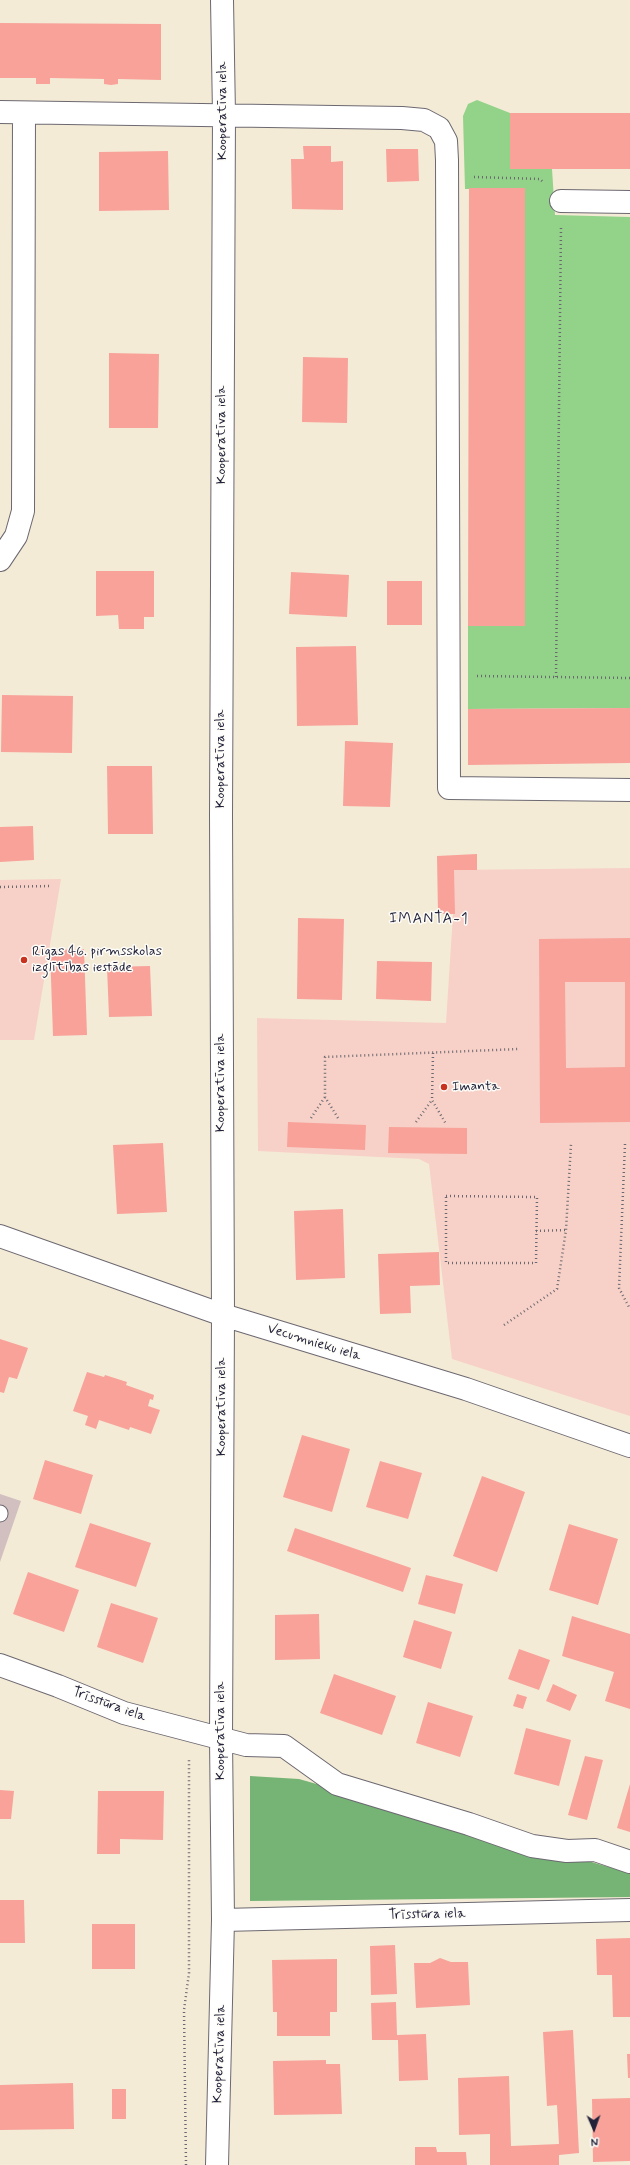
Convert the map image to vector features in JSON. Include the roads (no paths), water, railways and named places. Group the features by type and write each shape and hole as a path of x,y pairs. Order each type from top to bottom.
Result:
{"street":[{"name":"Kooperatīva iela","path":"217,2165 223,1920 221,1739 223,1315 221,798 224,114 222,0"},
{"path":"0,112 224,114 402,118 424,120 439,128 446,141 447,160 449,788 630,790"},
{"path":"0,560 16,536 23,511 24,113"},
{"path":"561,201 630,202"},
{"name":"Vecumnieku iela","path":"0,1236 223,1315 466,1389 630,1446"},
{"name":"Trīsstūra iela","path":"0,1665 58,1686 124,1713 246,1745 284,1746 337,1784 469,1824 532,1846 568,1851 595,1850 630,1862"},
{"name":"Trīsstūra iela","path":"223,1920 630,1910"}],"place":[{"name":"Rīgas 46. pirmsskolas izglītības iestāde","path":"24,960"},
{"name":"Imanta","path":"444,1087"}],"district":[{"name":"IMANTA-1","path":"429,920"}]}
